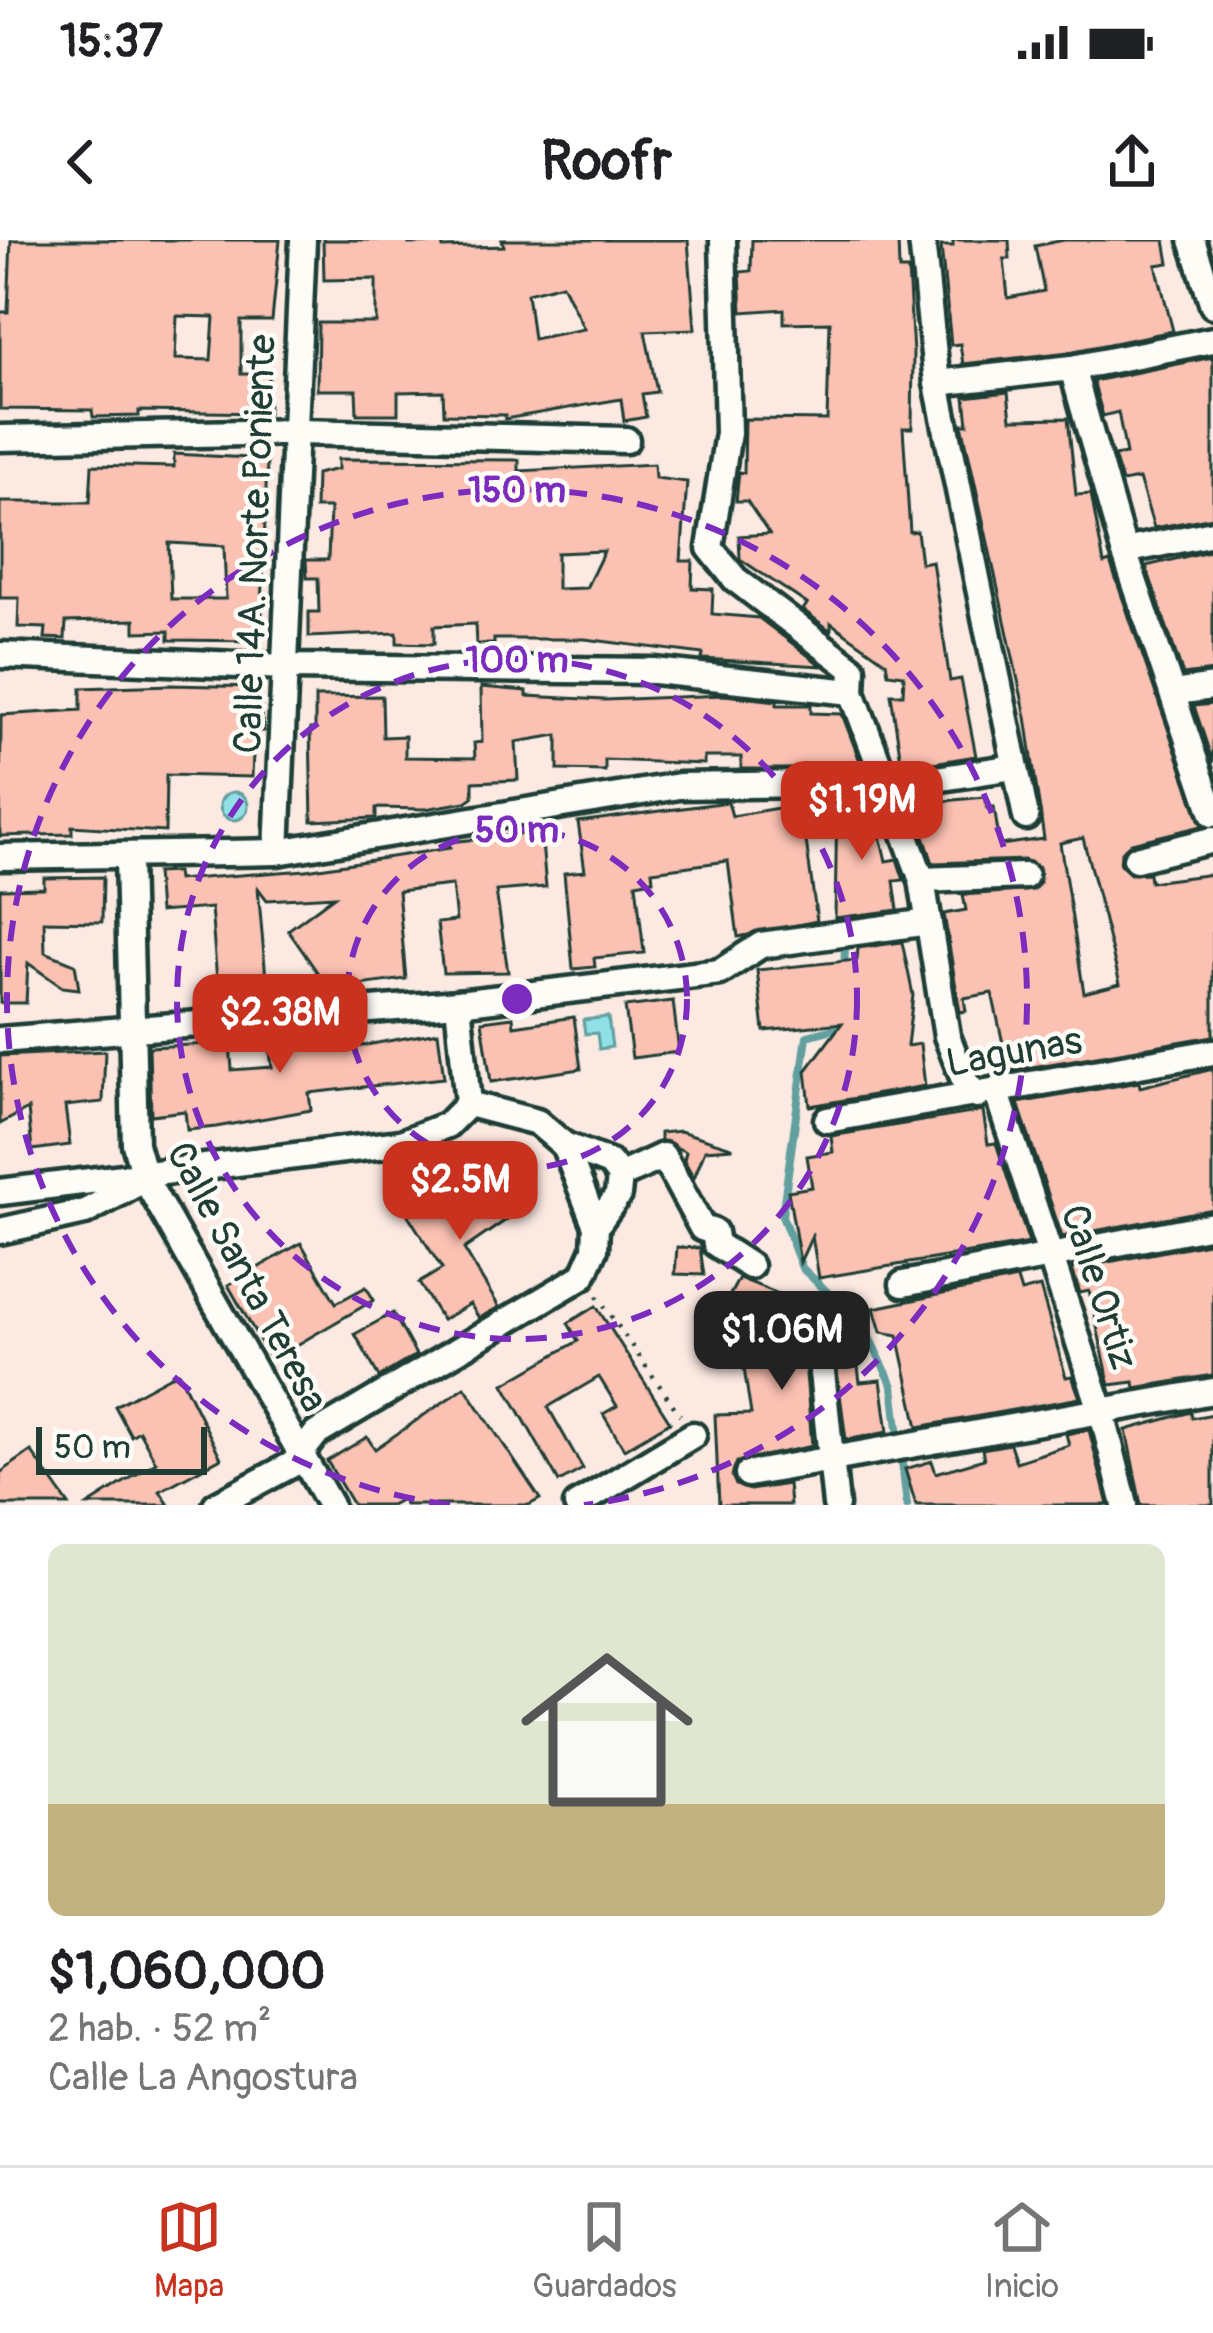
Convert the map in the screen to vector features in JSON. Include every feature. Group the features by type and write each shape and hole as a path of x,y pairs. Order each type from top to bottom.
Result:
{"street":[{"name":"Calle 14A. Norte Poniente","path":"277,852 303,240"},
{"name":"Calle Ortiz","path":"723,240 728,433 710,548 735,579 853,669 852,692 922,880 947,1036 964,1080 987,1094 1053,1256 1126,1505"},
{"path":"922,240 938,383 1026,817"},
{"path":"1192,240 1213,305"},
{"path":"938,383 1072,368 1213,340"},
{"path":"1072,368 1124,551 1213,814"},
{"path":"0,438 298,432 626,440"},
{"path":"1124,551 1213,533"},
{"path":"0,655 286,667 654,671 852,692"},
{"path":"1172,693 1213,687"},
{"path":"884,787 1014,767"},
{"path":"0,857 277,852 679,787 804,784"},
{"path":"1136,860 1213,841"},
{"name":"Calle Santa Teresa","path":"128,858 135,1144 145,1179 330,1505"},
{"path":"922,880 1025,876"},
{"path":"0,1040 458,1003 720,972 761,945 929,922"},
{"path":"458,1003 469,1104"},
{"name":"Lagunas","path":"827,1120 1213,1052"},
{"path":"0,1192 69,1180 145,1179 401,1143 447,1125 469,1104"},
{"path":"469,1104 537,1122 564,1144 610,1163 620,1176 618,1195 596,1226"},
{"path":"216,1505 292,1464 316,1434 583,1276 595,1249 596,1226 564,1144"},
{"path":"620,1176 663,1156 702,1228 714,1232 716,1244 750,1266"},
{"path":"0,1231 85,1212 145,1179"},
{"path":"903,1284 1213,1225"},
{"path":"822,1372 836,1505"},
{"path":"748,1474 1213,1391"},
{"path":"577,1505 693,1435"}],"path":[{"path":"583,1276 693,1435"}],"water":[{"path":"234,792 244,796 248,806 244,816 234,820 224,816 220,806 224,796"},
{"path":"608,1017 612,1047 599,1049 597,1033 585,1034 583,1020"}],"building":[{"path":"11,240 280,240 272,321 241,321 241,374 269,374 268,413 139,411 139,416 93,417 92,410 0,409 0,312 8,312","holes":["177,316 214,317 211,360 175,359"]},
{"path":"323,240 409,240 409,244 442,243 443,248 504,246 502,240 688,240 695,329 645,331 657,392 642,394 646,417 624,421 621,399 505,419 505,415 444,414 443,391 398,392 398,414 357,414 356,390 317,390 318,323 376,323 376,279 324,280","holes":["562,284 584,329 533,339 527,293"]},
{"path":"752,240 898,240 899,270 908,270 913,353 912,428 903,428 910,532 917,531 921,563 932,561 950,681 961,679 976,756 902,768 891,694 903,694 904,675 888,673 886,662 831,623 831,631 803,610 807,604 740,559 739,536 769,534 747,501 736,501 739,472 744,473 745,419 827,420 830,322 784,323 784,309 742,312 740,272 751,271"},
{"path":"953,240 1009,240 1010,259 1004,259 1008,298 1044,291 1035,246 1064,240 1165,240 1169,263 1156,265 1173,331 1069,352 963,364 960,344 951,345 941,246 953,246"},
{"path":"1213,357 1213,517 1154,528 1139,479 1122,482 1114,456 1126,454 1118,412 1103,416 1093,381"},
{"path":"1008,392 1011,419 1068,418 1076,495 1091,494 1104,564 1110,562 1202,826 1131,843 1121,853 1120,864 1130,874 1149,873 1150,882 1213,874 1213,1036 1009,1071 992,993 964,998 966,1011 960,1012 944,914 966,910 963,895 1033,890 1040,883 1039,868 1024,860 933,863 913,804 985,797 987,808 994,807 1000,845 1044,839 1026,717 962,424 968,424 965,397","holes":["1083,838 1120,984 1084,993 1060,843"]},
{"path":"174,454 267,459 261,641 169,640 169,631 135,632 135,620 66,622 65,639 45,638 46,628 18,627 19,598 0,598 0,502 90,502 92,465 174,467","holes":["169,543 224,546 226,599 171,599"]},
{"path":"338,459 519,460 519,471 654,464 655,478 687,482 681,561 693,561 692,588 713,589 712,614 759,618 822,666 702,659 703,654 585,639 494,639 494,644 476,644 475,624 434,626 434,644 397,643 397,633 309,637 309,612 319,612 318,578 307,578 306,560 328,560 330,508 315,508 316,474 338,469","holes":["604,551 586,588 557,589 557,553"]},
{"path":"1213,550 1213,671 1183,675 1146,566"},
{"path":"259,687 264,731 254,731 252,777 166,775 165,832 72,826 72,834 0,836 1,715 81,710 81,688"},
{"path":"481,687 527,691 527,696 605,700 724,695 777,701 777,705 811,705 811,713 842,714 863,769 741,769 741,757 704,757 704,764 605,760 605,771 558,770 558,735 516,742 518,780 473,782 473,797 466,802 425,809 376,808 376,818 312,821 310,729 315,729 315,697 382,696 383,737 405,736 405,757 475,758 474,743 482,742"},
{"path":"1213,704 1213,763 1194,706"},
{"path":"871,798 886,861 897,859 904,880 894,881 898,910 835,918 837,800"},
{"path":"728,802 732,816 801,804 817,921 738,937 728,861 652,871 653,880 636,883 644,953 594,958 595,967 573,969 564,873 585,871 578,822"},
{"path":"541,832 546,887 496,891 508,972 443,973 437,923 456,921 452,885 398,891 406,979 329,989 288,930 334,896 267,900 258,888 267,989 218,993 211,908 159,912 156,873 176,872 177,880 306,870 450,848 449,842"},
{"path":"103,877 102,922 44,921 45,952 75,964 79,989 62,987 28,963 26,1003 0,1003 0,889 44,888 44,878"},
{"path":"902,942 913,995 907,1046 920,1044 925,1086 810,1106 806,1071 842,1023 764,1031 757,970 857,960 858,948"},
{"path":"673,1001 679,1052 632,1058 625,1007"},
{"path":"513,1017 514,1026 574,1017 581,1069 491,1082 482,1021"},
{"path":"336,1032 337,1043 361,1046 438,1032 444,1078 309,1093 311,1110 216,1127 187,1130 185,1111 151,1115 149,1047 230,1043 232,1070 272,1067 268,1037"},
{"path":"105,1051 103,1102 65,1106 70,1145 32,1150 28,1109 0,1124 0,1056"},
{"path":"1213,1069 1213,1209 1062,1237 1018,1103 1139,1082 1140,1087"},
{"path":"983,1111 988,1144 996,1143 1029,1243 819,1278 812,1236 800,1262 788,1191 812,1187 807,1156 833,1152 831,1136"},
{"path":"680,1131 732,1148 705,1150 694,1178 684,1160 686,1152 660,1140 660,1133"},
{"path":"459,1180 463,1208 500,1180 522,1209 464,1249 499,1307 479,1318 470,1304 442,1320 419,1283 442,1269 408,1215 427,1203 425,1184"},
{"path":"1213,1242 1213,1375 1135,1388 1134,1382 1110,1385 1089,1291 1080,1293 1072,1269"},
{"path":"301,1243 336,1303 366,1287 374,1300 271,1360 228,1285"},
{"path":"677,1247 700,1248 704,1275 675,1274"},
{"path":"739,1278 784,1296 773,1319 789,1316 794,1346 854,1338 860,1382 881,1380 888,1432 846,1440 836,1363 828,1357 813,1358 806,1374 812,1446 737,1462 732,1476 736,1485 750,1490 788,1484 790,1505 719,1505 715,1415 751,1414 741,1349 732,1345 738,1333 716,1321"},
{"path":"1017,1279 1021,1292 1040,1287 1066,1377 1072,1376 1080,1398 918,1427 898,1335 881,1332 874,1308"},
{"path":"596,1306 670,1422 624,1449 603,1414 617,1406 599,1377 548,1407 583,1469 559,1482 504,1384 578,1341 568,1323"},
{"path":"393,1313 416,1355 379,1377 355,1334"},
{"path":"178,1372 221,1458 160,1491 169,1505 88,1505 156,1462 139,1431 131,1436 115,1406"},
{"path":"465,1387 540,1499 529,1505 405,1505 402,1499 391,1505 353,1505 327,1461 367,1437 375,1449"},
{"path":"1191,1412 1192,1418 1213,1414 1213,1505 1141,1505 1126,1430"},
{"path":"1089,1430 1108,1505 916,1505 905,1469 932,1461 936,1473 984,1459 982,1449 1010,1444 1016,1462 1069,1445 1066,1434"},
{"path":"31,1451 69,1505 0,1505 0,1473"}],"waterway":[{"path":"844,969 845,948"},
{"path":"842,1020 842,1027 807,1036 782,1216 802,1268 864,1327 893,1386 907,1505"}]}
